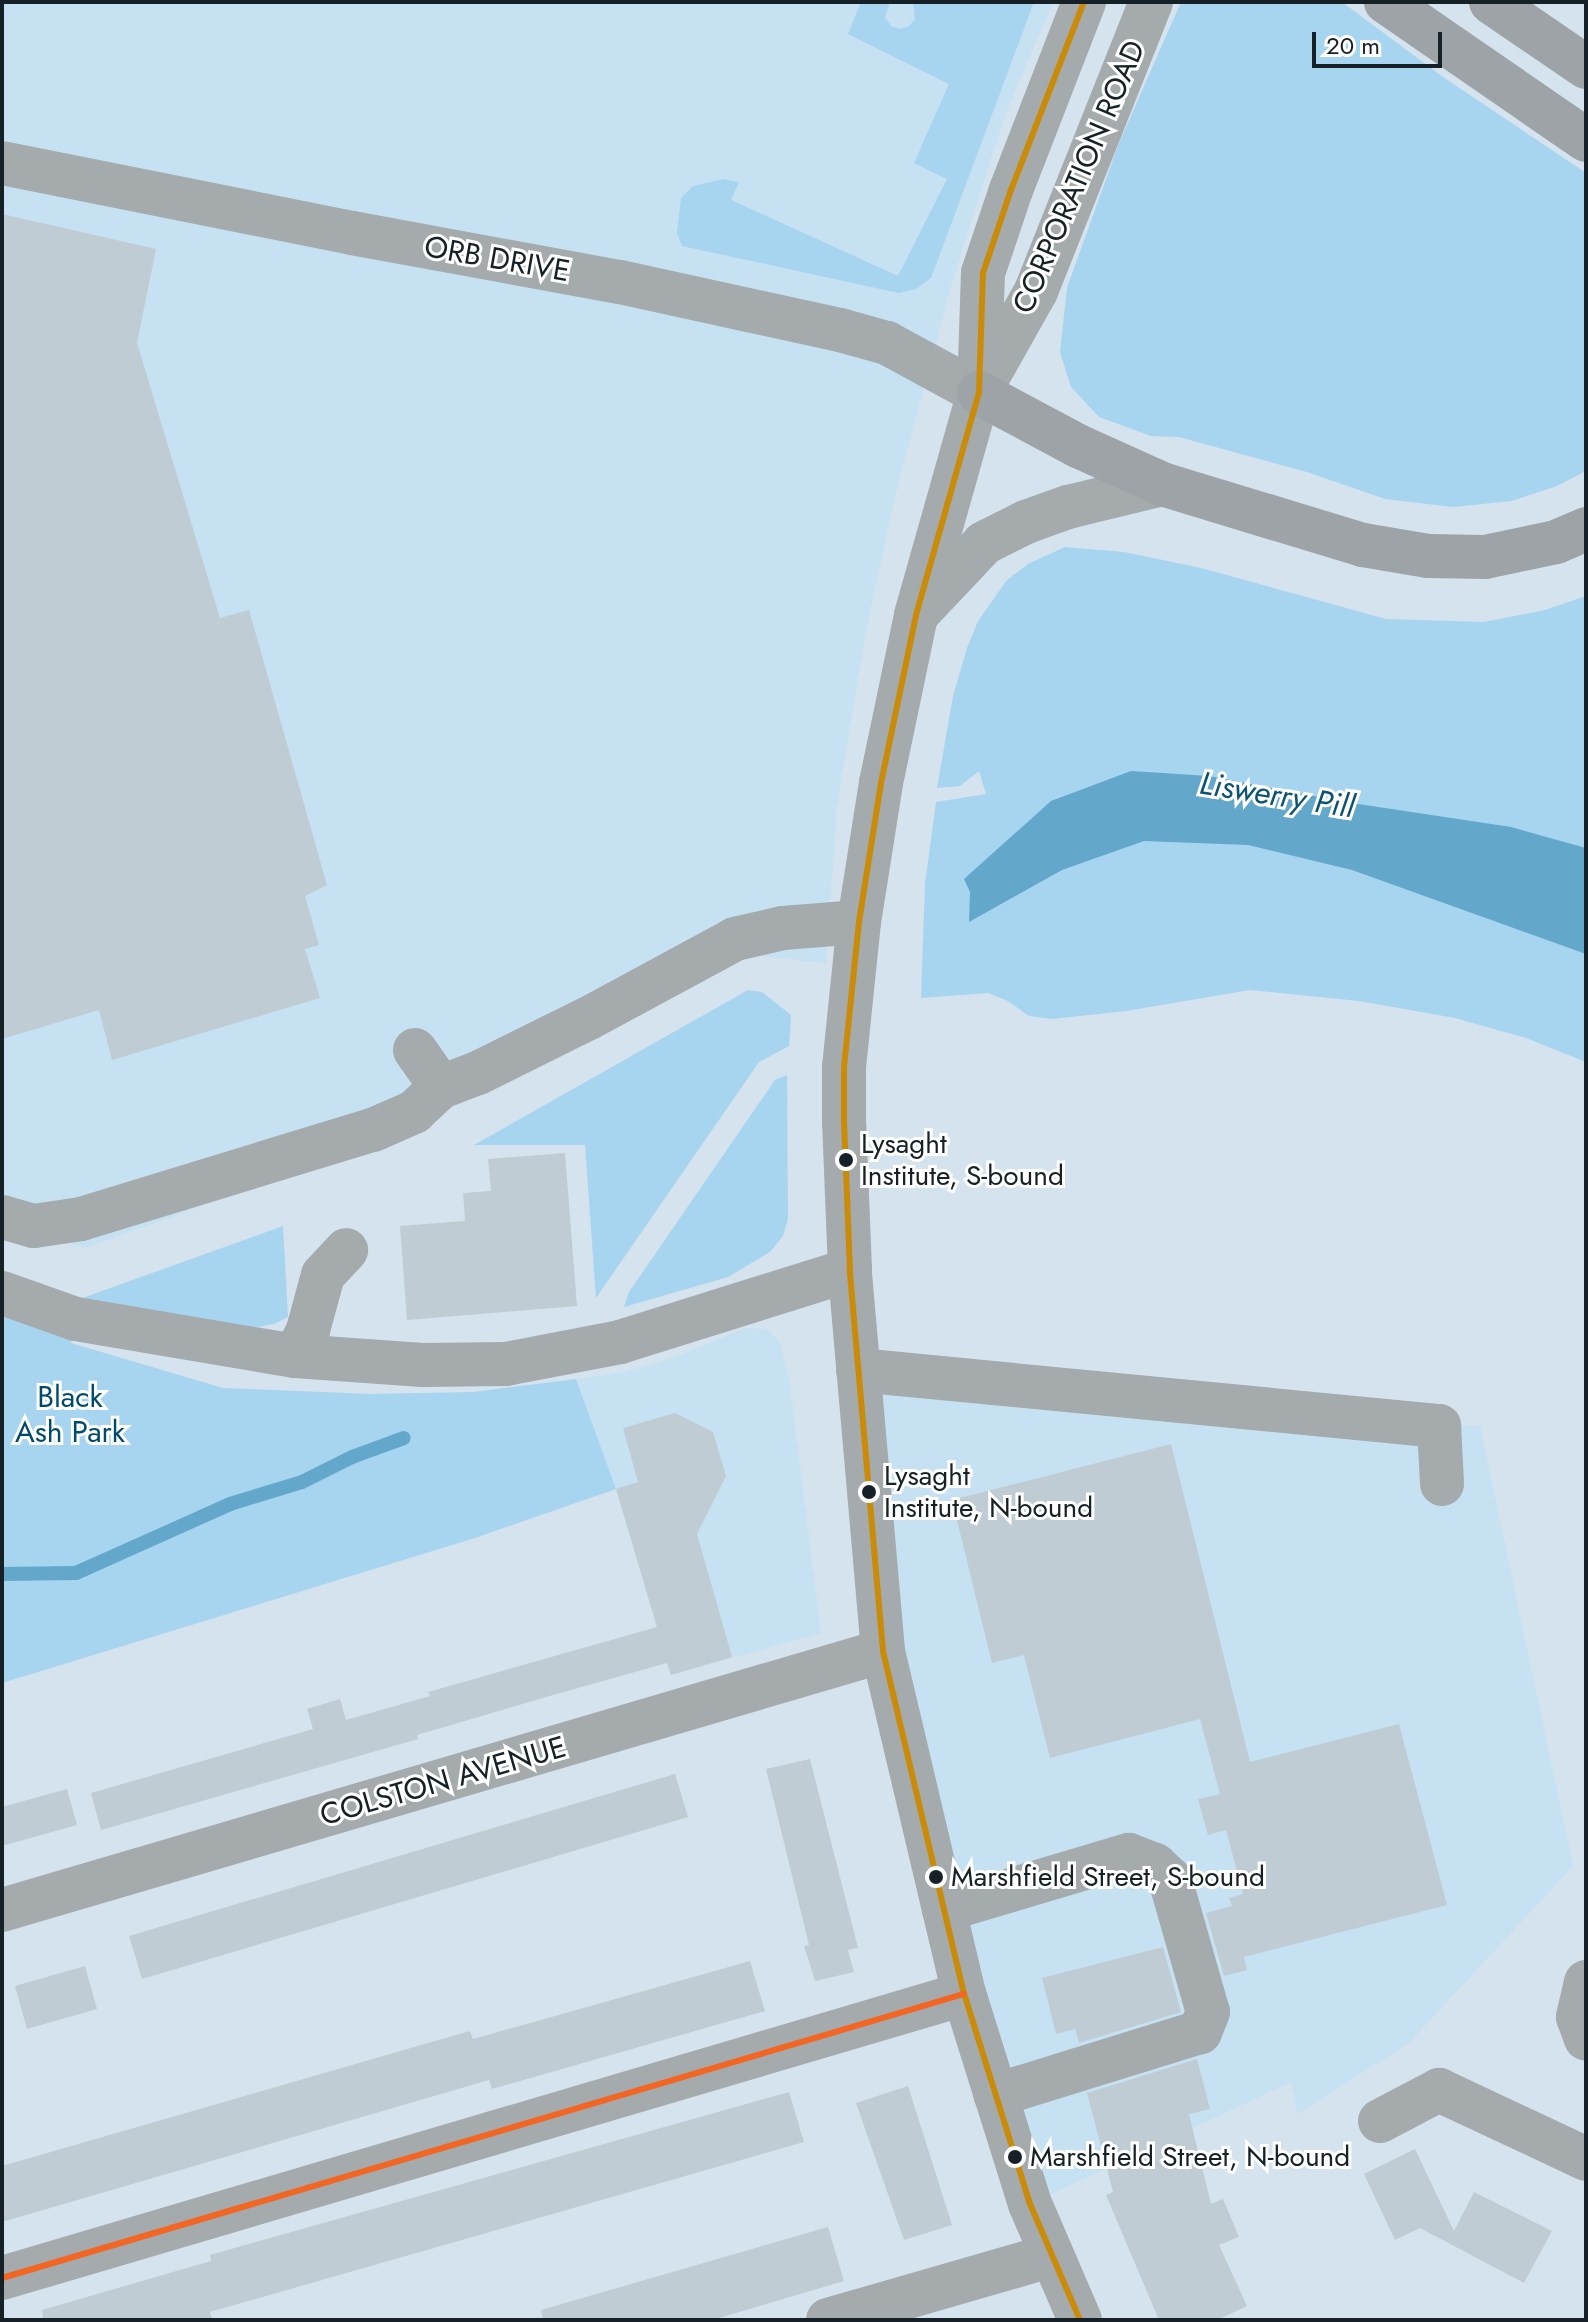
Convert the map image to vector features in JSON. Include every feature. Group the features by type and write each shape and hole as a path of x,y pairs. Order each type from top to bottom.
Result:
{"main road":[{"path":"1386,2 1586,140"},
{"path":"1491,2 1586,67"},
{"path":"979,393 1078,446 1162,484 1363,545 1428,556 1485,557 1556,542 1586,529"}],"street":[{"name":"CORPORATION ROAD","path":"979,393 983,273 1011,190 1084,2"},
{"name":"CORPORATION ROAD","path":"1080,2320 1050,2256 964,1994 883,1651 850,1270 844,1123 848,1031 857,939 881,783 916,615 979,393 1036,291 1151,2"},
{"name":"ORB DRIVE","path":"2,163 352,233 620,282 840,330 887,343 979,393"},
{"path":"916,615 984,543 1068,507 1162,484"},
{"path":"2,1217 34,1226 81,1219 373,1130 414,1112 441,1087 478,1073 589,1018 735,939 783,928 857,939"},
{"path":"415,1050 441,1087"},
{"path":"295,1356 308,1330 323,1275 346,1250"},
{"path":"2,1293 76,1319 295,1356 423,1365 506,1364 620,1342 850,1270"},
{"path":"858,1370 1439,1426 1442,1484"},
{"name":"COLSTON AVENUE","path":"2,1910 883,1651"},
{"path":"944,1910 1129,1855 1155,1865 1170,1879 1208,2012 1200,2032 996,2095"},
{"path":"1586,1982 1578,2017 1586,2039"},
{"path":"2,2278 964,1994"},
{"path":"1380,2121 1439,2090 1586,2159"},
{"path":"828,2320 1050,2256"}],"shaded area":[{"path":"2,2 1053,2 1005,115 953,279 896,492 866,631 837,805 826,963 728,953 467,1100 386,1139 86,1248 2,1222"},
{"path":"746,1328 768,1329 780,1343 790,1385 821,1633 671,1675 616,1489 576,1379 625,1372 676,1357"},
{"path":"858,1370 1439,1426 1480,1426 1573,1866 1409,2043 1297,2114 1291,2082 1030,2204 883,1651"}],"green space":[{"path":"861,2 890,2 885,17 891,26 900,29 909,26 915,19 913,2 1034,2 931,278 916,289 899,293 682,246 677,233 681,198 693,186 723,179 739,182 731,200 898,276 947,179 914,163 949,84 848,34"},
{"path":"1181,2 1342,2 1443,77 1586,173 1586,471 1557,486 1512,501 1453,507 1385,499 1307,472 1179,437 1151,436 1099,417 1071,387 1060,352 1067,288 1119,143"},
{"path":"1065,547 1124,552 1201,568 1386,619 1484,622 1545,610 1586,596 1586,1062 1526,1038 1455,1018 1359,1001 1250,990 1126,1011 1052,1019 1029,1016 1008,1001 988,993 921,998 925,884 936,802 986,794 979,771 960,786 937,788 953,696 967,648 978,621 1007,580 1028,564"},
{"path":"748,990 762,992 791,1015 789,1046 759,1062 596,1298 585,1145 474,1145"},
{"path":"787,1075 788,1219 783,1236 770,1252 728,1277 624,1307 629,1292 775,1080"},
{"name":"Black Ash Park","path":"283,1226 288,1317 274,1324 252,1328 74,1302 71,1343 223,1388 370,1394 473,1392 576,1379 616,1489 475,1538 2,1683 2,1278 74,1301"}],"water":[{"name":"Liswerry Pill","path":"1131,771 1209,776 1345,802 1511,827 1586,848 1586,954 1352,870 1248,845 1144,841 1062,870 969,922 970,892 964,879 1051,801"}],"building":[{"path":"2,214 156,249 137,343 220,618 249,610 327,885 305,896 319,945 305,949 320,998 112,1060 99,1010 2,1039"},
{"path":"565,1153 577,1306 407,1320 400,1226 465,1221 463,1193 491,1191 488,1159"},
{"path":"675,1413 713,1432 726,1476 697,1534 732,1657 671,1675 667,1663 417,1735 418,1739 101,1830 91,1793 313,1729 307,1709 340,1699 346,1720 430,1696 428,1692 657,1627 616,1489 638,1482 623,1428"},
{"path":"1171,1444 1250,1762 1399,1724 1447,1905 1244,1957 1247,1970 1224,1976 1206,1913 1232,1906 1229,1898 1243,1894 1226,1830 1208,1835 1198,1799 1220,1794 1200,1719 1050,1758 1024,1655 992,1663 952,1500"},
{"path":"810,1759 858,1948 848,1950 854,1972 815,1981 804,1946 809,1945 766,1769"},
{"path":"675,1774 688,1817 142,1979 129,1936"},
{"path":"67,1789 77,1825 2,1846 2,1807"},
{"path":"1163,1947 1181,2012 1079,2043 1075,2029 1056,2034 1042,1978"},
{"path":"750,1961 765,2011 492,2089 489,2080 2,2222 2,2166 470,2031 473,2039"},
{"path":"85,1966 97,2009 27,2029 15,1986"},
{"path":"1197,2059 1210,2109 1189,2114 1211,2204 1223,2199 1239,2237 1219,2245 1247,2306 1217,2320 1159,2320 1106,2195 1113,2192 1087,2093"},
{"path":"908,2086 952,2225 904,2240 856,2103"},
{"path":"789,2092 804,2142 210,2312 212,2320 43,2320 42,2310 211,2261 210,2255"},
{"path":"1415,2149 1454,2231 1474,2192 1552,2231 1524,2283 1420,2228 1395,2240 1364,2174"},
{"path":"828,2227 844,2281 712,2320 543,2320 541,2310"}],"waterway":[{"path":"2,1574 76,1573 230,1504 302,1482 352,1457 404,1438"}],"transit line":[{"path":"1080,2320 1030,2204 964,1994 883,1651 850,1270 844,1067 859,922 881,783 916,615 979,393 983,273 1011,190 1084,2"},
{"path":"2,2278 964,1994"}],"place":[{"name":"Lysaght Institute, S-bound","path":"846,1160"},
{"name":"Lysaght Institute, N-bound","path":"869,1492"},
{"name":"Marshfield Street, S-bound","path":"936,1877"},
{"name":"Marshfield Street, N-bound","path":"1015,2157"}]}
